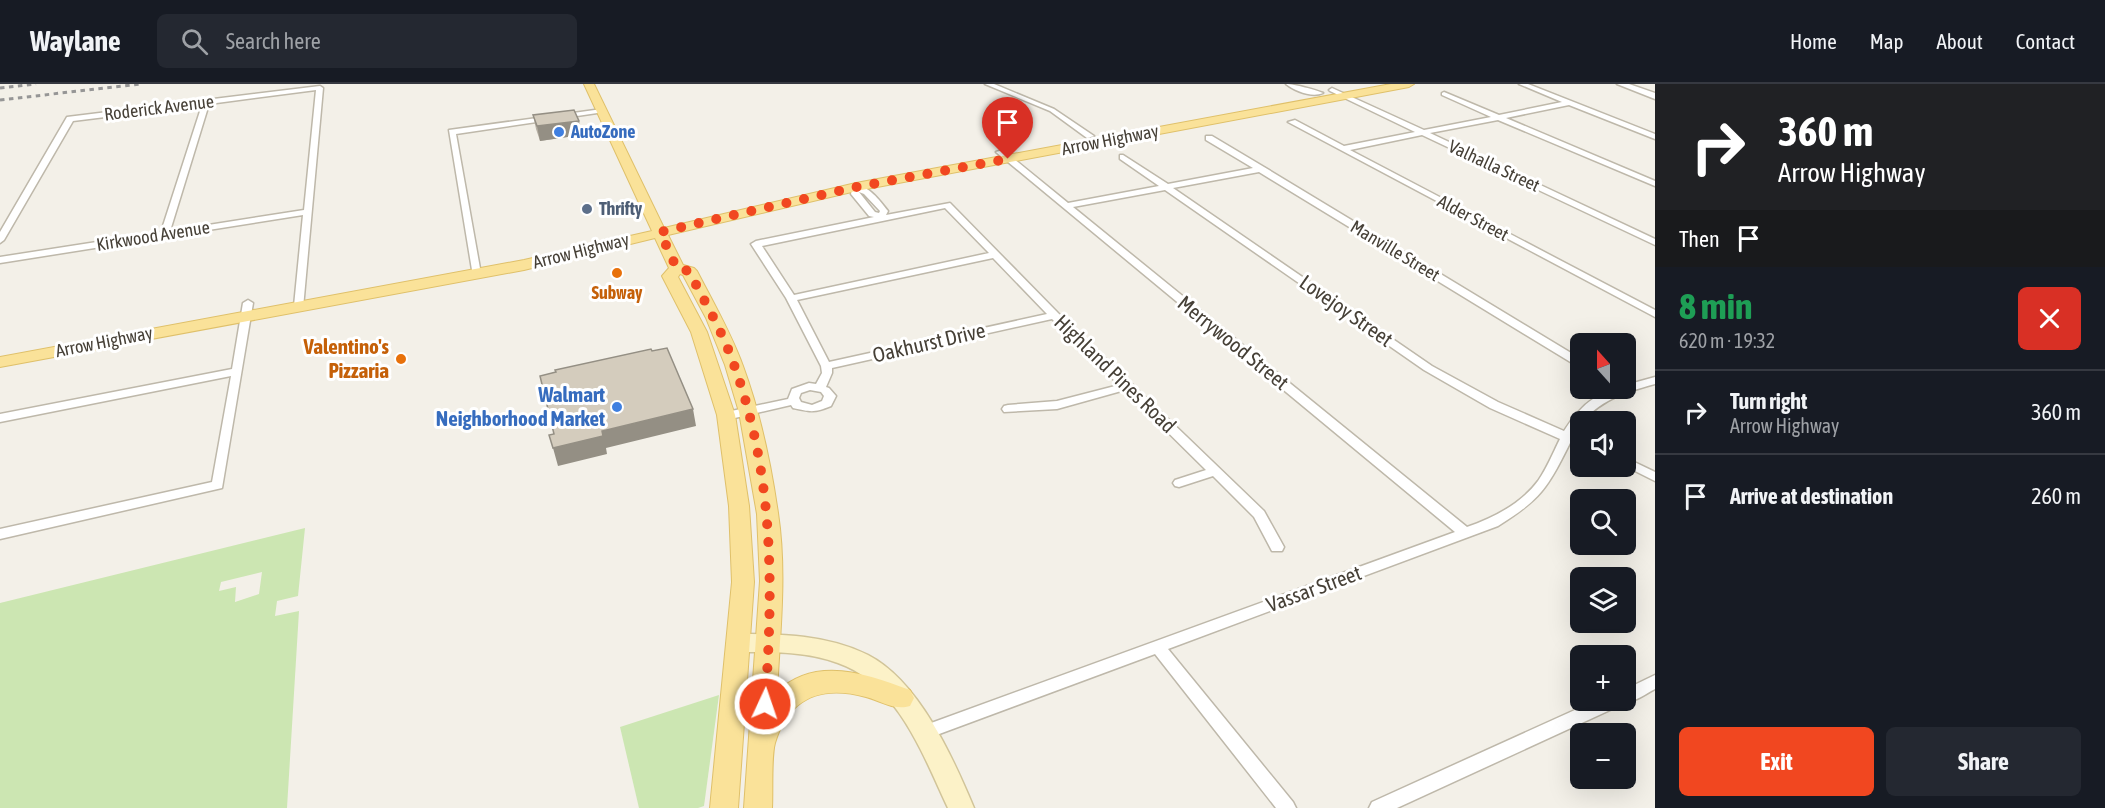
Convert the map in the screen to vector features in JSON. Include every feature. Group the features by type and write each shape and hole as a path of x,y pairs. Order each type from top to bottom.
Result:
{"main road":[{"path":"589,84 677,269"},
{"name":"Arrow Highway","path":"658,227 1004,156 1328,94 1364,84"},
{"name":"Arrow Highway","path":"0,349 475,269 658,227 802,190 1004,156 1090,136 1328,94 1344,96 1408,84"},
{"path":"677,269 689,271 714,318 731,357 748,411 768,514 771,581 758,808"},
{"path":"677,269 670,276 699,332 726,416 740,521 743,582 724,808"},
{"name":"Arrow Highway","path":"0,362 247,309"},
{"path":"738,643 811,646 852,658 877,672 901,698 961,808"},
{"path":"763,741 778,711 791,696 816,684 843,681 868,684 901,698"}],"street":[{"path":"988,84 995,89 1052,110 1090,136"},
{"path":"1289,84 1304,91 1328,94"},
{"path":"1306,84 1328,94"},
{"path":"1522,84 1655,136"},
{"path":"1622,84 1655,96"},
{"name":"Roderick Avenue","path":"0,240 70,119 320,88 307,212"},
{"path":"1444,94 1655,184"},
{"name":"Valhalla Street","path":"1344,96 1655,243"},
{"path":"165,234 206,102"},
{"path":"1342,148 1570,103"},
{"path":"475,269 452,132 602,111"},
{"name":"Alder Street","path":"1292,122 1655,314"},
{"name":"Manville Street","path":"1209,138 1570,357"},
{"name":"Merrywood Street","path":"1004,156 1466,534"},
{"name":"Lovejoy Street","path":"1123,157 1428,368 1494,405 1570,438"},
{"path":"1067,206 1261,169"},
{"path":"856,187 855,194 872,214 881,217"},
{"name":"Highland Pines Road","path":"881,217 947,205 1054,315 1259,514 1277,547"},
{"path":"299,300 307,212"},
{"name":"Kirkwood Avenue","path":"0,260 307,212"},
{"path":"820,387 827,373 826,366 791,298 756,244 881,217"},
{"path":"791,298 995,255"},
{"path":"0,534 218,485 247,309"},
{"name":"Oakhurst Drive","path":"826,366 1054,315"},
{"path":"0,418 237,371"},
{"name":"Vassar Street","path":"1636,385 1655,380"},
{"path":"726,416 794,401 807,408 823,406 830,396 820,387 809,386 799,389 794,394 794,401"},
{"path":"1008,409 1057,405 1127,386"},
{"name":"Vassar Street","path":"1586,411 1602,399"},
{"name":"Vassar Street","path":"922,733 1493,523 1528,499 1542,485 1570,446"},
{"path":"1636,467 1655,477"},
{"path":"1179,483 1215,471"},
{"path":"1157,646 1287,808"},
{"path":"1636,691 1655,682"},
{"path":"1378,808 1591,711"}],"green space":[{"path":"305,528 298,596 277,601 275,616 299,611 287,808 0,808 0,603","holes":["262,572 259,594 235,602 236,587 219,591 221,582"]},
{"path":"719,695 704,806 698,808 639,808 620,727"}],"building":[{"path":"574,110 579,121 537,126 533,115"},
{"name":"Walmart Neighborhood Market","path":"667,348 693,409 602,431 603,436 553,448 549,435 554,434 540,376 556,372 555,370 651,349 652,351"}],"railway":[{"path":"0,88 36,84"},
{"path":"0,100 140,84"}],"place":[{"name":"AutoZone","path":"559,132"},
{"name":"Thrifty","path":"587,209"},
{"name":"Subway","path":"617,273"},
{"name":"Valentino's Pizzaria","path":"401,359"},
{"name":"Walmart Neighborhood Market","path":"617,407"}],"route":[{"path":"765,704 771,581 768,514 748,411 734,365 714,318 689,271 677,269 660,232 856,187 1008,159"}]}
